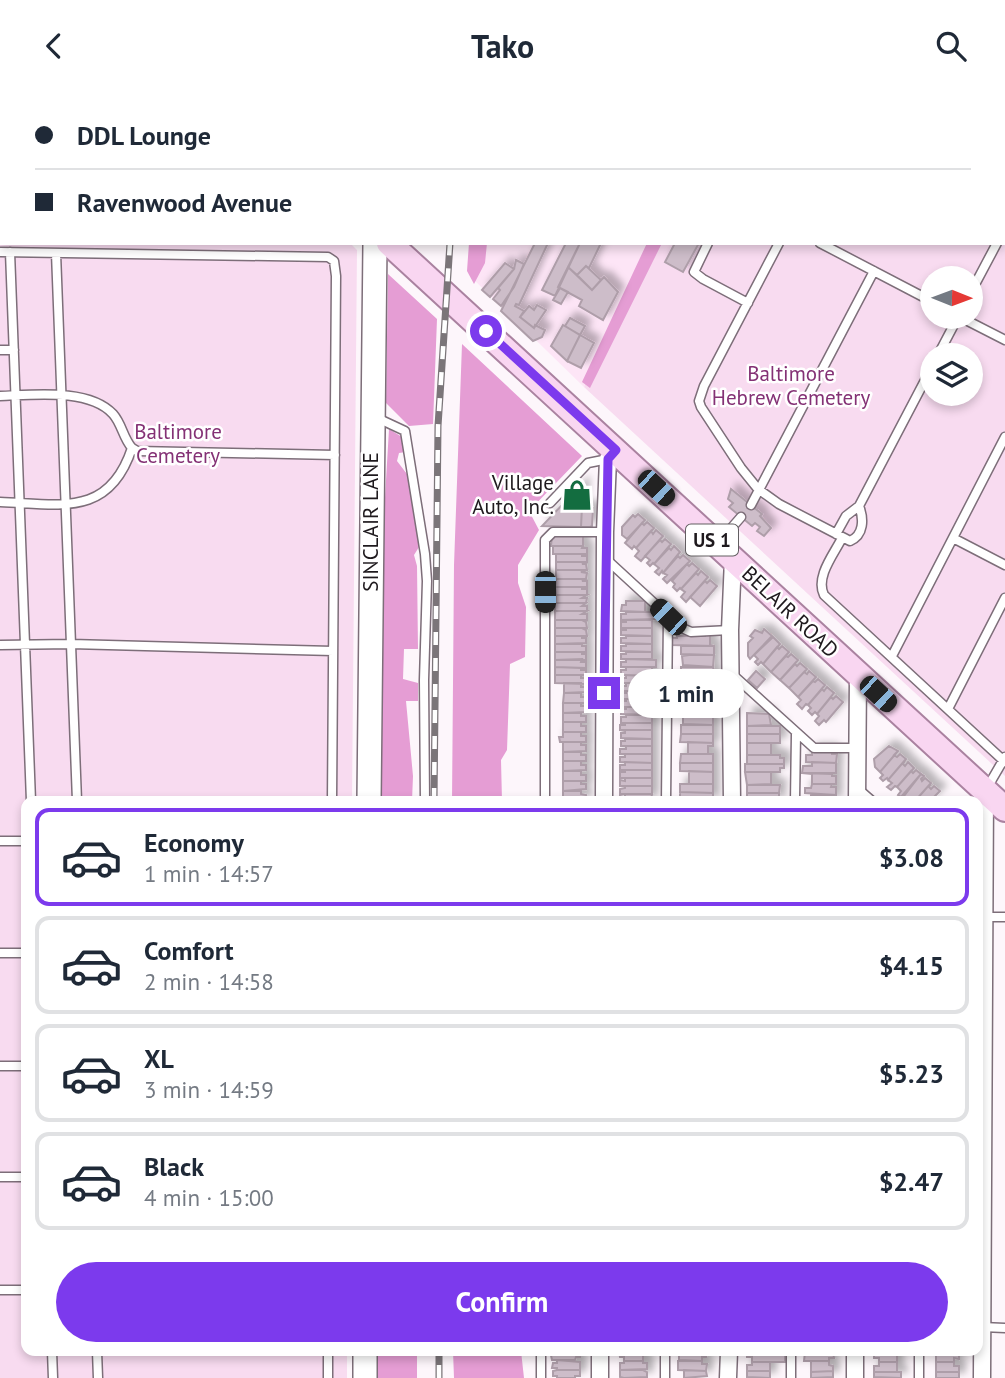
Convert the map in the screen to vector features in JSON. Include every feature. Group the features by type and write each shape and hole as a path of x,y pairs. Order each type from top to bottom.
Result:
{"main road":[{"name":"SINCLAIR LANE","path":"369,796 375,245"},
{"name":"BELAIR ROAD","path":"391,245 612,455 725,552 1005,809"},
{"path":"365,1356 365,1378"}],"street":[{"path":"604,796 605,532 612,455"},
{"path":"725,552 732,674 732,796"},
{"path":"858,675 858,795"},
{"path":"983,831 985,790"},
{"path":"983,902 983,977"},
{"path":"600,1356 600,1378"},
{"path":"729,1356 729,1378"},
{"path":"855,1356 855,1378"},
{"path":"982,1356 982,1378"}],"lane":[{"path":"707,245 694,272 747,303"},
{"path":"778,245 704,386 699,401 741,468 758,489 779,504 850,541 858,536 862,524 859,506"},
{"path":"825,245 920,295"},
{"path":"984,268 996,245"},
{"path":"0,252 32,248 56,253 328,257 334,261 332,796"},
{"path":"10,252 31,796"},
{"path":"56,253 77,796"},
{"path":"751,505 874,271"},
{"path":"983,329 1005,340"},
{"path":"0,350 14,350"},
{"path":"920,390 859,506 846,516 822,578 821,590 1004,760 985,790"},
{"path":"0,396 61,396 88,399 102,404 116,418 132,448 137,451 335,455"},
{"path":"372,416 405,431 425,554 425,796"},
{"path":"892,656 1005,436"},
{"path":"0,502 65,503 94,499 109,490 121,473 132,448"},
{"path":"550,503 589,463 612,455"},
{"path":"725,552 741,517"},
{"path":"545,796 545,540 553,532 605,532"},
{"path":"953,538 1005,565"},
{"path":"605,558 680,627 691,632 730,631"},
{"path":"948,709 1005,598"},
{"path":"666,796 668,617"},
{"path":"0,645 71,644 333,651"},
{"path":"732,674 814,748 858,748"},
{"path":"795,796 796,734"},
{"path":"0,841 21,841"},
{"path":"984,917 1005,917"},
{"path":"0,953 21,953"},
{"path":"0,1066 21,1066"},
{"path":"0,1177 21,1177"},
{"path":"0,1290 21,1290"},
{"path":"983,1333 1005,1328"},
{"path":"52,1356 53,1378"},
{"path":"97,1356 98,1378"},
{"path":"328,1356 328,1378"},
{"path":"541,1356 541,1378"},
{"path":"665,1356 665,1378"},
{"path":"791,1356 791,1378"},
{"path":"919,1356 919,1378"}],"shaded area":[{"path":"469,245 487,245 485,263 474,284 467,271"},
{"path":"474,245 656,245 584,387 471,277"},
{"path":"646,245 661,245 590,388 582,382"},
{"path":"388,274 437,319 433,424 409,426 386,403"},
{"path":"462,344 582,456 529,511 539,530 518,565 518,583 526,607 525,657 510,664 507,750 501,760 502,796 452,796 454,565"},
{"path":"389,429 402,437 406,452 399,453 397,461 410,478 419,547 414,555 417,566 418,649 404,649 403,679 418,683 418,701 406,701 413,776 412,796 379,796 381,566"},
{"path":"376,1356 417,1356 417,1378 375,1378"},
{"path":"453,1356 522,1356 524,1378 454,1378"}],"green space":[{"name":"Baltimore Cemetery","path":"0,245 352,245 357,250 352,796 21,796 21,1356 347,1356 347,1378 0,1378"},
{"name":"Baltimore Hebrew Cemetery","path":"656,245 1005,245 1005,776 584,387"}],"building":[{"path":"534,245 547,245 519,305 515,306 524,311 520,317 534,328 535,325 545,330 542,337 533,341 501,311"},
{"path":"565,245 579,245 555,296 542,290"},
{"path":"579,245 600,245 589,268 586,266 577,275 568,267"},
{"path":"674,245 698,245 683,272 665,262"},
{"path":"516,260 524,264 514,287 501,306 493,299 500,290 498,288 514,269"},
{"path":"505,263 514,269 490,297 482,290"},
{"path":"586,266 601,280 592,290 577,275"},
{"path":"568,267 592,290 604,277 618,292 603,320 579,306 582,300 558,287"},
{"path":"560,288 568,292 561,304 553,300"},
{"path":"537,305 546,310 534,328 520,317 529,306 534,310"},
{"path":"570,318 585,326 580,335 565,326"},
{"path":"563,325 580,335 567,361 551,346"},
{"path":"580,335 594,343 581,368 567,361"},
{"name":"Village Auto, Inc.","path":"583,483 581,527 542,526"},
{"path":"731,489 762,514 760,516 771,528 764,536 757,531 760,527 755,523 752,526 729,507 733,503 728,499"},
{"path":"582,507 593,508 590,527 581,527"},
{"path":"638,514 645,520 627,539 622,535 622,527 633,515 635,517"},
{"path":"647,522 654,528 632,549 625,543 642,523 644,525"},
{"path":"656,530 663,536 641,561 635,556 639,551 636,548 651,531 653,534"},
{"path":"583,535 583,546 551,546 552,536"},
{"path":"665,539 671,544 650,566 647,563 650,560 645,556 660,540 662,542"},
{"path":"553,546 583,546 582,548 587,548 587,554 553,554"},
{"path":"674,546 680,552 659,575 655,572 659,568 654,564"},
{"path":"556,554 582,554 587,556 587,562 556,562"},
{"path":"683,555 690,561 667,583 663,579 667,575 663,573 678,556 680,558"},
{"path":"556,562 587,562 582,564 586,564 587,570 556,570"},
{"path":"692,563 699,569 677,591 672,581 687,564 689,566"},
{"path":"556,570 587,570 581,572 587,573 586,579 556,579"},
{"path":"701,571 708,577 686,602 681,597 685,592 681,589"},
{"path":"556,579 586,579 582,581 587,581 587,587 555,587"},
{"path":"710,580 717,586 700,606 690,597 705,581 707,583"},
{"path":"555,587 582,587 587,589 587,595 556,595"},
{"path":"556,595 587,595 582,598 587,598 586,603 555,603"},
{"path":"626,601 645,601 645,612 621,611"},
{"path":"555,603 586,603 582,606 587,606 587,611 555,611"},
{"path":"555,611 587,611 582,614 587,614 587,620 555,620"},
{"path":"652,612 656,619 621,620 621,614"},
{"path":"555,620 582,620 586,622 587,628 555,628"},
{"path":"652,620 652,628 621,628 621,622"},
{"path":"555,628 582,628 586,630 587,636 555,636"},
{"path":"652,628 652,636 621,635 621,630"},
{"path":"764,629 772,636 750,659 748,643 753,638 750,636 755,630 762,633"},
{"path":"710,635 710,645 714,646 671,645 671,638 677,636"},
{"path":"555,636 582,636 586,638 586,643 555,644"},
{"path":"652,636 652,644 621,643 621,638"},
{"path":"773,637 780,644 763,664 761,662 758,665 755,662 758,659 754,655"},
{"path":"555,644 582,644 586,646 586,652 555,652"},
{"path":"652,644 652,652 621,651 621,646"},
{"path":"681,646 714,646 714,655 681,654"},
{"path":"782,646 789,652 771,672 763,664 777,647 779,649"},
{"path":"555,652 582,652 586,654 586,660 555,660"},
{"path":"652,652 652,659 621,659 621,654"},
{"path":"791,654 798,660 780,680 771,672"},
{"path":"714,655 713,667 683,665 682,656"},
{"path":"582,659 581,662 586,662 586,668 555,667 555,660"},
{"path":"626,659 656,660 656,667 621,667 621,662 626,662"},
{"path":"800,663 807,669 789,688 780,680 795,664 797,666"},
{"path":"555,667 581,668 586,670 586,675 555,675"},
{"path":"626,667 652,667 652,676 621,675 621,670 626,670"},
{"path":"681,667 713,667 715,675 681,675"},
{"path":"756,671 765,679 757,688 748,680"},
{"path":"809,671 816,677 798,697 789,688 804,672 807,674"},
{"path":"555,675 581,675 581,678 586,678 586,684 555,683"},
{"path":"626,675 652,676 652,683 621,683 621,678 626,678"},
{"path":"681,675 715,675 715,684 681,684"},
{"path":"818,679 825,685 802,709 797,704 801,700 798,697"},
{"path":"564,683 581,683 581,687 586,687 586,692 564,693"},
{"path":"626,683 652,683 655,685 655,691 621,691 621,686 626,686"},
{"path":"689,684 713,684 713,696 689,696"},
{"path":"827,687 834,693 817,714 815,712 812,715 808,711 811,708 808,705"},
{"path":"652,691 654,699 621,699 621,693"},
{"path":"564,693 581,693 581,697 586,697 586,703 563,703"},
{"path":"681,696 713,696 713,705 681,705"},
{"path":"836,696 843,702 826,722 824,720 819,725 815,721 819,716 817,714 831,697 833,699"},
{"path":"655,699 655,707 621,707 621,701"},
{"path":"563,703 581,703 581,706 586,706 586,712 563,713"},
{"path":"681,705 713,705 713,713 681,713"},
{"path":"652,707 652,715 621,714 621,709"},
{"path":"563,713 581,713 581,716 586,716 586,722 563,722"},
{"path":"689,713 713,713 713,725 683,724 683,717 689,717"},
{"path":"747,713 769,714 771,725 747,726"},
{"path":"652,715 652,723 621,723 621,717"},
{"path":"563,722 581,722 581,726 586,726 586,732 563,732"},
{"path":"652,723 652,730 620,730 620,725"},
{"path":"681,725 713,725 713,734 681,734"},
{"path":"747,726 780,726 780,734 747,734"},
{"path":"620,730 652,730 652,739 621,738 621,733 625,731"},
{"path":"563,732 581,732 581,736 586,736 586,742 560,742 559,737 563,737"},
{"path":"681,734 713,734 713,743 680,742"},
{"path":"747,734 780,734 780,743 747,743"},
{"path":"652,739 652,746 621,746 621,741"},
{"path":"563,742 581,742 581,745 586,745 586,751 563,752"},
{"path":"688,742 713,743 713,746 708,746 708,754 688,754"},
{"path":"747,743 771,743 771,755 747,755"},
{"path":"626,746 652,746 652,754 620,754 620,749 626,749"},
{"path":"889,746 898,751 880,772 875,767 874,759"},
{"path":"812,750 832,750 832,754 837,754 836,763 806,762 806,755 812,755"},
{"path":"563,752 581,752 581,755 586,755 586,761 563,761"},
{"path":"625,754 652,754 652,763 620,762 620,757 625,757"},
{"path":"681,754 713,754 713,763 680,763"},
{"path":"900,754 906,759 888,780 887,778 883,781 880,772 894,755 897,757"},
{"path":"747,755 780,755 780,758 784,758 784,764 747,764"},
{"path":"906,759 903,764 905,766 908,762 914,768 891,790 887,787 892,783 888,780"},
{"path":"563,761 581,761 581,765 586,765 586,770 563,771"},
{"path":"625,762 652,763 652,770 620,770 620,765 625,765"},
{"path":"812,762 836,763 836,773 802,773 803,766 812,766"},
{"path":"680,763 713,763 713,772 680,771"},
{"path":"745,764 784,764 784,768 780,768 780,772 745,772"},
{"path":"652,770 652,778 620,778 620,772"},
{"path":"916,770 921,774 900,796 901,791 897,787 911,771 913,773"},
{"path":"563,771 581,771 581,775 586,775 586,781 563,781"},
{"path":"689,771 713,772 713,784 689,784"},
{"path":"745,772 771,772 771,784 747,785"},
{"path":"802,773 832,774 836,776 836,784 812,784 812,774"},
{"path":"921,774 924,776 922,781 925,778 931,783 919,796 904,796"},
{"path":"625,778 652,778 652,786 620,786 620,780 625,781"},
{"path":"563,781 581,781 581,784 586,784 586,789 563,791"},
{"path":"931,783 931,789 934,786 940,791 935,796 919,796"},
{"path":"680,784 713,784 713,793 680,792"},
{"path":"812,784 832,784 831,787 836,787 836,795 805,793 805,788 811,788"},
{"path":"747,785 780,785 779,793 747,793"},
{"path":"625,786 652,786 652,794 620,794 620,789"},
{"path":"563,791 581,791 581,794 586,795 586,796 563,796"},
{"path":"680,792 713,793 713,796 680,796"},
{"path":"747,793 779,793 779,796 747,796"},
{"path":"625,794 652,794 652,796"},
{"path":"551,1356 580,1356 575,1360 552,1360"},
{"path":"643,1356 643,1361 624,1361 624,1357 620,1357"},
{"path":"679,1356 706,1356 702,1357 702,1361 679,1360"},
{"path":"785,1356 785,1362 752,1362 752,1357 747,1357"},
{"path":"805,1356 834,1358 829,1358 829,1361 804,1361"},
{"path":"897,1356 897,1362 879,1362 879,1358 874,1358"},
{"path":"936,1356 959,1356 959,1359 954,1358 954,1362 936,1362"},
{"path":"557,1360 580,1362 580,1370 552,1368"},
{"path":"643,1361 647,1363 647,1369 620,1370 620,1363"},
{"path":"678,1361 702,1361 702,1364 707,1364 706,1371 678,1370"},
{"path":"811,1361 829,1361 833,1371 811,1372"},
{"path":"752,1362 770,1362 770,1371 747,1371 747,1365 752,1365"},
{"path":"879,1362 897,1362 897,1372 874,1372 874,1366 879,1366"},
{"path":"936,1362 954,1362 954,1366 959,1366 959,1372 936,1372"},
{"path":"557,1370 580,1370 580,1376 575,1378 553,1376 553,1371"},
{"path":"620,1370 643,1370 647,1372 647,1377 620,1377"},
{"path":"684,1370 706,1371 707,1376 684,1378"},
{"path":"747,1371 770,1371 770,1378 747,1377"},
{"path":"833,1371 833,1377 811,1378 811,1372"},
{"path":"874,1372 901,1372 901,1378 874,1377"},
{"path":"936,1372 959,1372 959,1378 936,1378"}],"railway":[{"path":"434,796 438,426 450,245"},
{"path":"439,1356 439,1378"}],"place":[{"name":"Village Auto, Inc.","path":"577,495"}],"route":[{"path":"486,331 616,450 608,459 604,693"}]}
